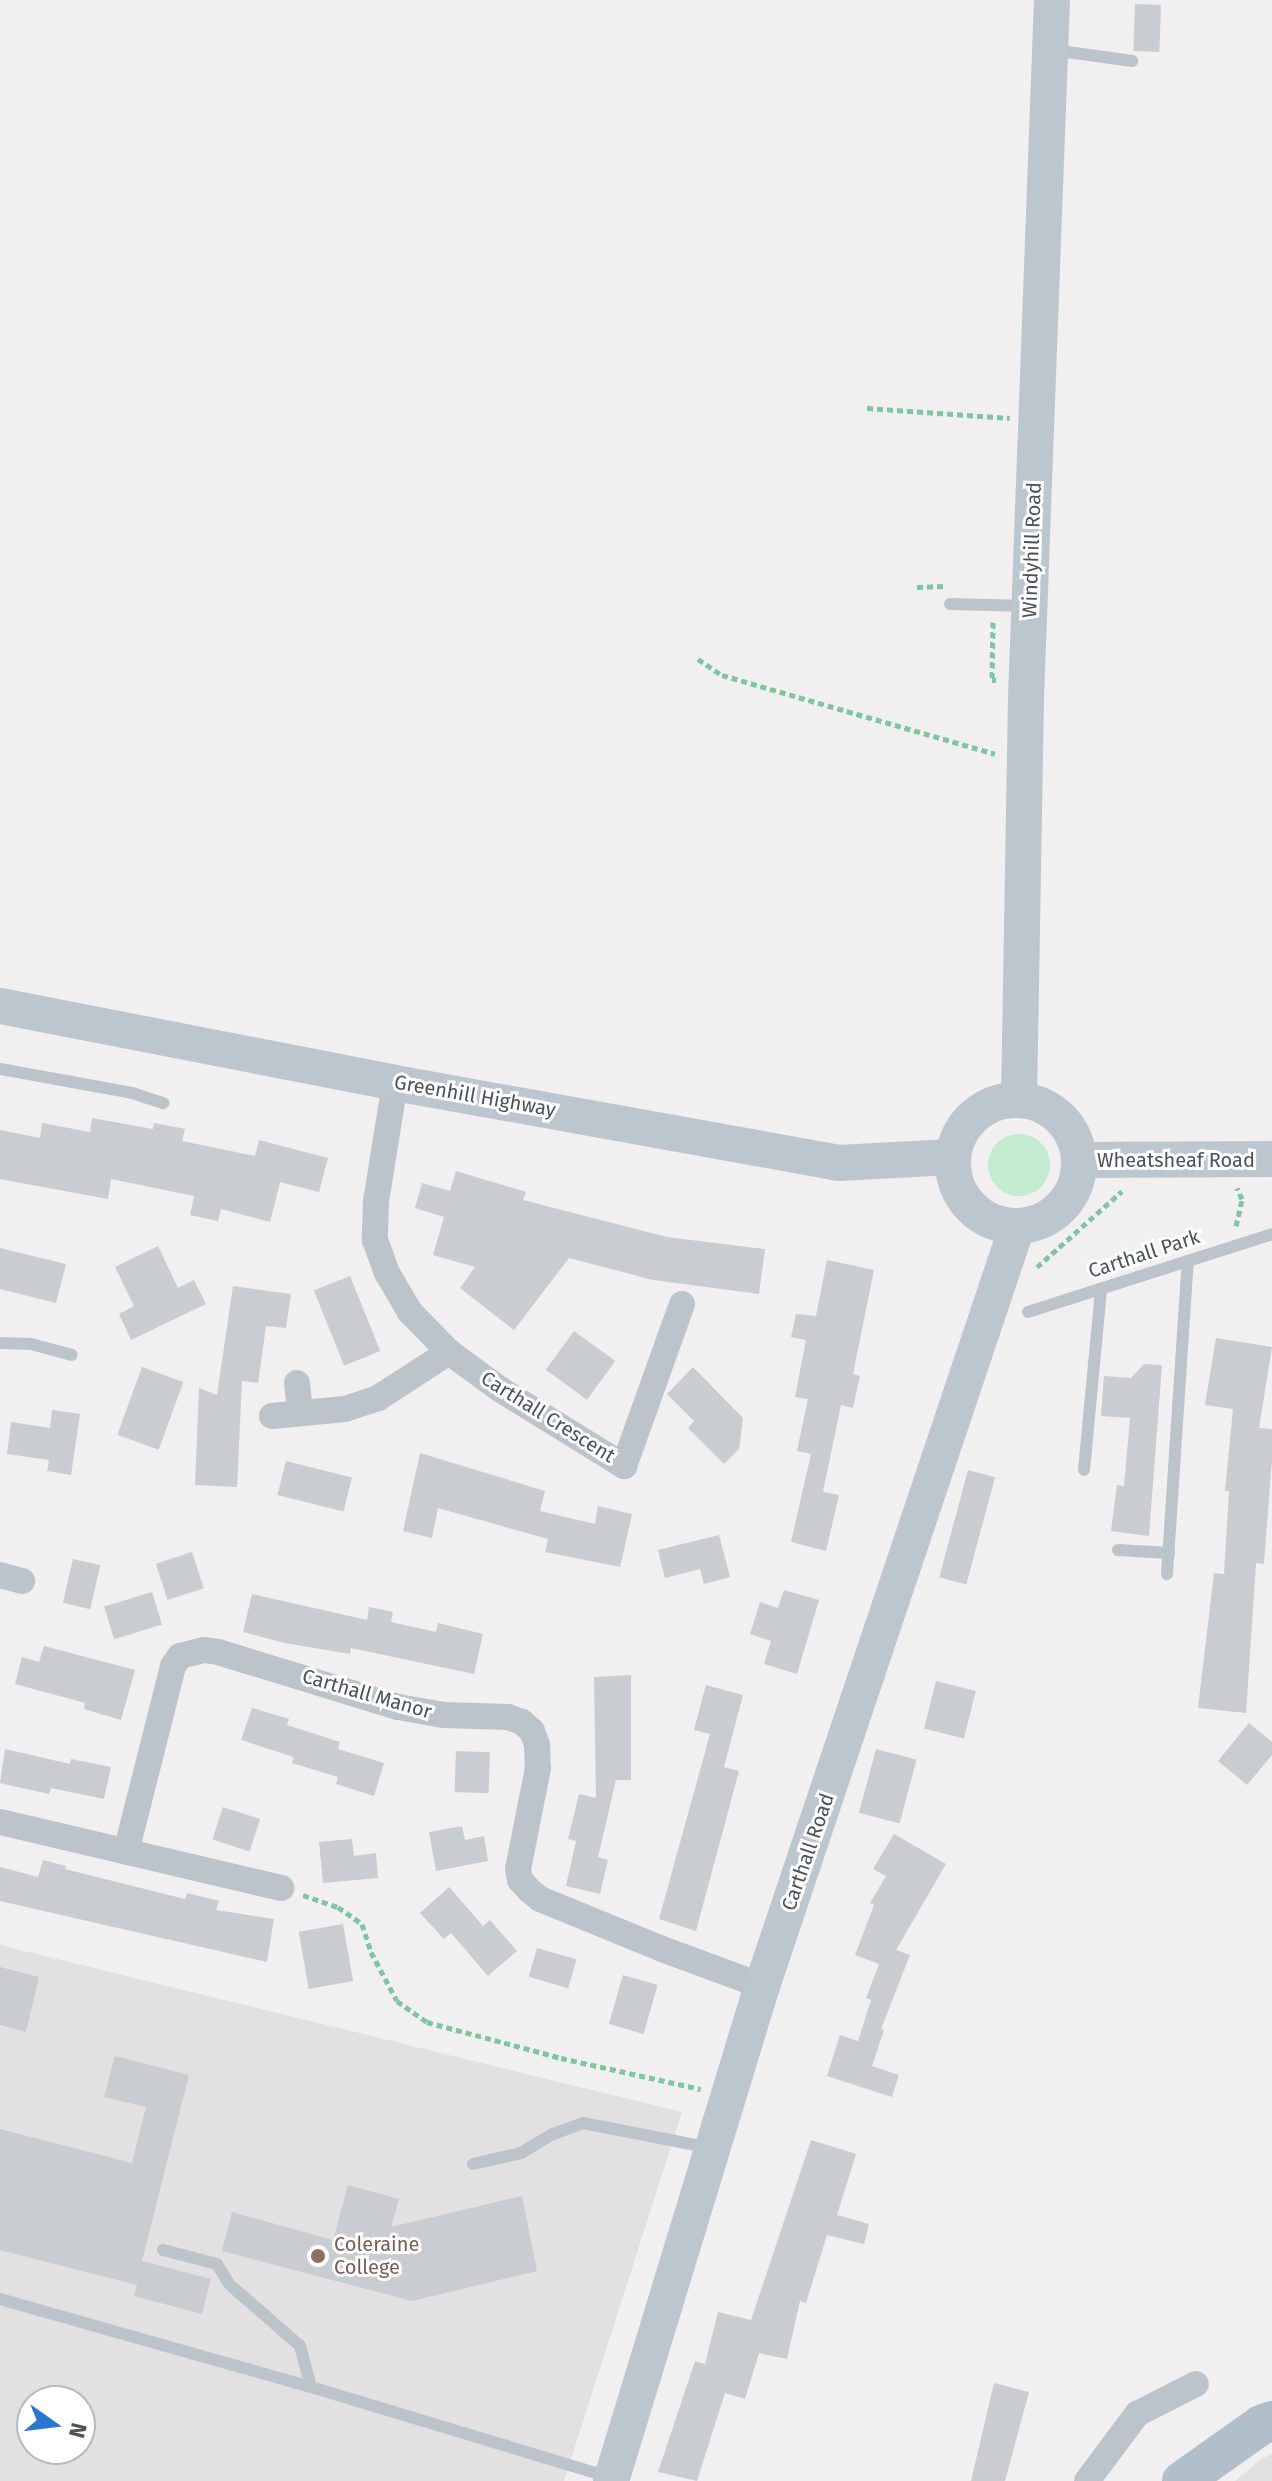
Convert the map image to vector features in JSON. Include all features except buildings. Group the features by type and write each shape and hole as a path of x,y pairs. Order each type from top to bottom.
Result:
{"main road":[{"name":"Windyhill Road","path":"1019,1099 1024,756 1052,0"},
{"name":"Greenhill Highway","path":"0,1006 395,1083 838,1163 952,1157"},
{"path":"1019,1099 1054,1112 1067,1125 1079,1160 1077,1181 1068,1199 1046,1219 1017,1227 995,1224 977,1214 962,1198 953,1178 952,1157 957,1138 982,1109 1019,1099"},
{"name":"Wheatsheaf Road","path":"1079,1160 1272,1159"},
{"name":"Carthall Road","path":"611,2479 762,1986 1017,1227"},
{"path":"1182,2481 1261,2425 1272,2421"}],"street":[{"name":"Carthall Crescent","path":"395,1083 376,1202 375,1240 387,1273 410,1312 449,1352 501,1390 624,1466 682,1304"},
{"path":"272,1416 345,1409 378,1398 449,1352"},
{"path":"297,1383 300,1413"},
{"name":"Carthall Manor","path":"126,1852 173,1666 180,1656 204,1650 218,1652 398,1707 444,1715 508,1717 522,1722 532,1731 537,1745 538,1768 518,1869 520,1880 529,1890 540,1899 762,1986"},
{"path":"0,1822 281,1888"},
{"path":"1087,2481 1137,2414 1196,2384"}],"lane":[{"path":"1050,50 1132,61"},
{"path":"950,604 1030,606"},
{"path":"0,1069 132,1093 163,1103"},
{"name":"Carthall Park","path":"1028,1312 1272,1234"},
{"path":"1167,1574 1188,1261"},
{"path":"1084,1470 1101,1289"},
{"path":"0,1343 31,1344 72,1355"},
{"path":"1118,1550 1169,1553"},
{"path":"473,2164 521,2153 553,2134 583,2123 714,2149"},
{"path":"163,2250 217,2264 229,2284 300,2346 311,2387"},
{"path":"0,2299 311,2387 611,2479"}],"path":[{"path":"867,408 1037,420"},
{"path":"994,605 992,680 1005,680"},
{"path":"698,659 722,675 1000,756 1024,756"},
{"path":"1226,1249 1220,1237 1238,1224 1242,1212 1242,1199 1231,1183"},
{"path":"1027,1277 1109,1200 1130,1187"},
{"path":"281,1888 338,1907 362,1924 371,1952 397,2001 427,2022 561,2058 730,2095"}],"shaded area":[{"name":"Coleraine College","path":"0,1945 682,2112 564,2481 0,2481"},
{"path":"1272,2454 1272,2481 1235,2481 1261,2459"}],"green space":[{"path":"1013,1134 1025,1134 1041,1143 1048,1153 1048,1177 1041,1187 1025,1196 1013,1196 993,1182 988,1171 988,1159 1002,1139"}],"place":[{"name":"Coleraine College","path":"318,2256"}]}
